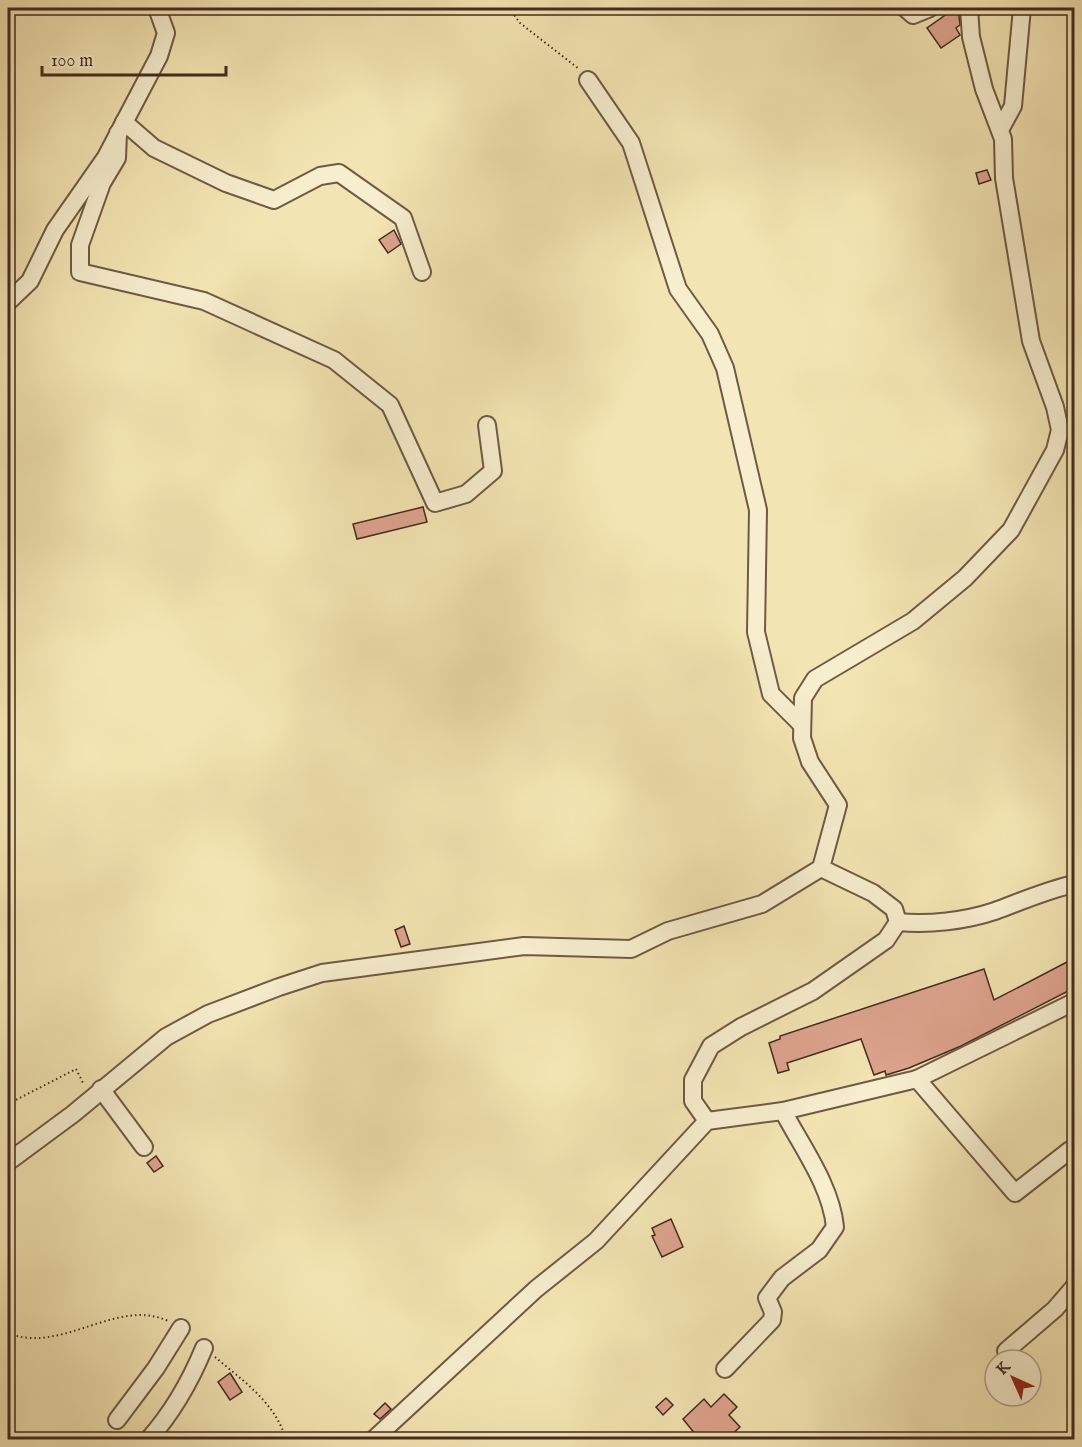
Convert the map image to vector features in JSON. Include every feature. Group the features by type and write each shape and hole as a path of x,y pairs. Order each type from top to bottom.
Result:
{"street":[{"path":"8,302 30,281 55,230 105,157 159,56 166,33 157,8"},
{"path":"905,8 913,15 930,8"},
{"path":"8,1162 166,1037 208,1014 322,973 524,946 631,949 668,931 762,904 822,868 838,805 810,762 802,738 803,698 815,679 913,621 965,578 1011,530 1055,450 1060,430 1055,407 1031,341 1004,178 1003,139 984,89 971,37 969,8"},
{"path":"999,130 1013,105 1018,25 1022,8"},
{"path":"588,80 631,144 678,289 710,334 725,368 758,510 756,632 771,694 802,725"},
{"path":"121,127 154,148 226,183 274,200 320,176 339,173 403,218 422,272"},
{"path":"121,127 117,158 102,183 80,245 80,272 204,301 334,360 390,405 435,502 466,494 493,471 487,425"},
{"path":"822,868 873,893 894,909 898,922"},
{"path":"898,922 925,925 992,912 1049,889 1074,884"},
{"path":"707,1120 693,1101 693,1080 711,1046 741,1027 813,991 886,940 898,922"},
{"path":"373,1440 536,1289 596,1241 662,1172 707,1120 783,1111 916,1079 1074,1002"},
{"path":"916,1079 1015,1193 1070,1150 1074,1155"},
{"path":"96,1094 144,1147"},
{"path":"725,1369 772,1320 767,1298 782,1278 819,1250 835,1227 834,1213 824,1188 783,1111"},
{"path":"1010,1348 1055,1309 1074,1287"},
{"path":"117,1420 156,1368 181,1328"},
{"path":"148,1440 169,1417 193,1375 204,1348"}],"path":[{"path":"509,8 520,23 573,61 588,80"},
{"path":"8,1104 76,1069 96,1094"}],"building":[{"path":"954,9 959,16 960,25 956,28 960,35 941,48 927,28"},
{"path":"987,170 991,180 979,184 976,173"},
{"path":"394,230 401,244 388,253 379,240"},
{"path":"423,507 427,522 357,539 353,524"},
{"path":"404,926 410,944 401,947 395,930"},
{"path":"1067,962 1074,969 1074,988 961,1046 909,1068 886,1075 885,1071 874,1075 861,1039 787,1063 789,1070 778,1073 769,1043 780,1039 780,1036 984,969 994,1000"},
{"path":"156,1156 163,1166 154,1172 147,1163"},
{"path":"671,1219 683,1247 662,1257 652,1236 655,1235 652,1228"},
{"path":"230,1373 242,1392 230,1400 218,1382"},
{"path":"724,1394 737,1407 729,1415 740,1427 726,1440 700,1440 683,1419 704,1399 711,1407"},
{"path":"666,1398 673,1405 663,1415 656,1407"},
{"path":"385,1403 391,1409 380,1419 374,1414"}]}
